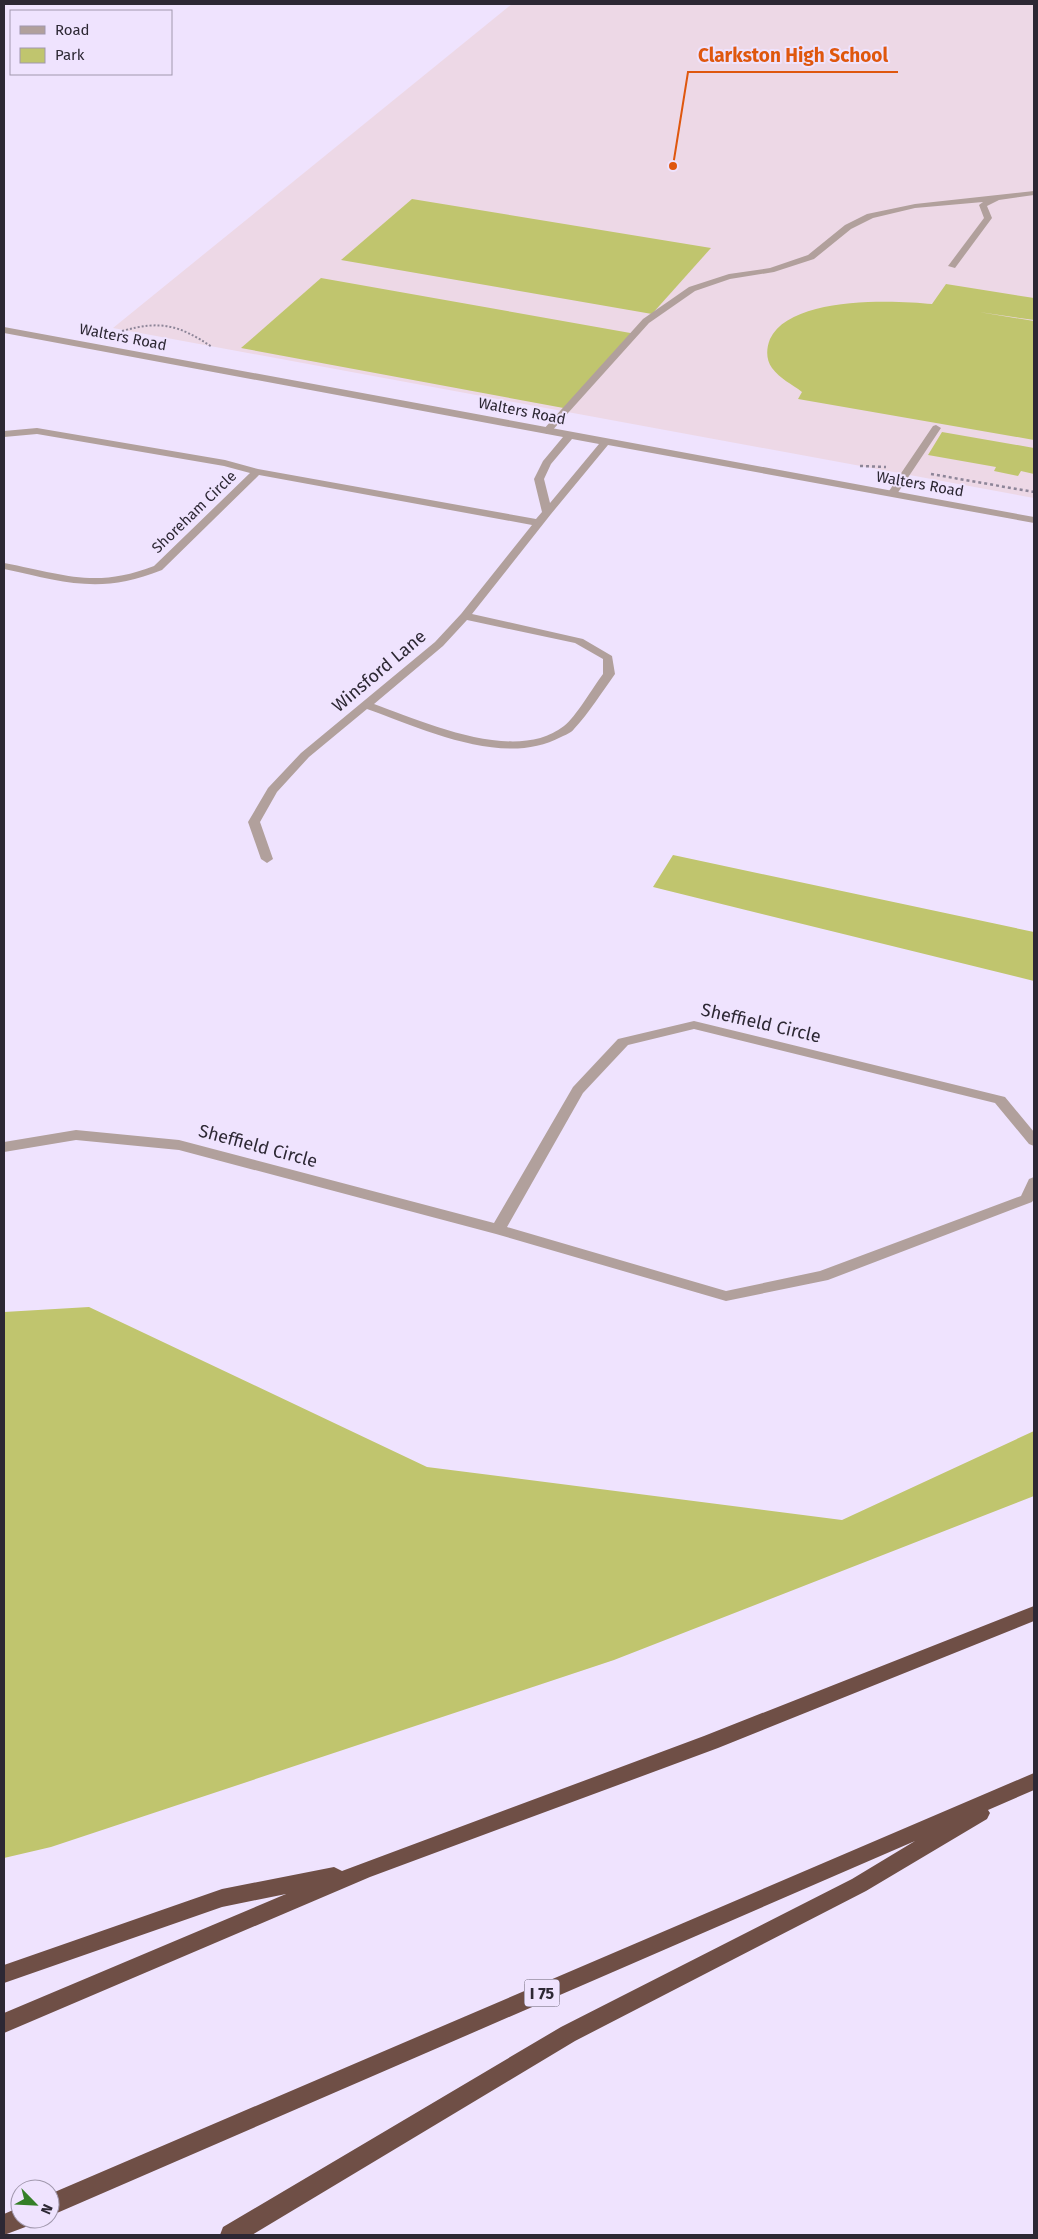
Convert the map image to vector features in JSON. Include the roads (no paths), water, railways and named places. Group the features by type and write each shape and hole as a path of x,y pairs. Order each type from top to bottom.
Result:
{"highway":[{"path":"4,2023 362,1871 711,1742 1034,1612"},
{"path":"231,2235 568,2034 860,1885 1033,1781"},
{"name":"I 75","path":"60,2201 1033,1781"},
{"path":"4,1974 222,1898 362,1871"}],"street":[{"path":"548,431 646,321 692,289 729,277 771,270 811,257 848,227 870,216 915,206 1034,193"},
{"path":"952,266 988,218 982,205 997,198"},
{"name":"Walters Road","path":"4,330 570,436 1034,520"},
{"path":"892,494 936,428"},
{"name":"Shoreham Circle","path":"4,434 9,432 38,431 224,463 257,472 539,523"},
{"path":"548,512 539,479 546,463 570,436"},
{"name":"Winsford Lane","path":"267,859 254,822 272,790 305,754 439,644 465,616 606,442"},
{"name":"Shoreham Circle","path":"4,566 92,584 119,582 140,577 158,568 257,472"},
{"path":"366,705 475,742 511,744 543,742 569,728 608,674 608,658 580,641 465,616"},
{"name":"Sheffield Circle","path":"498,1229 578,1090 616,1049 623,1042 694,1025 1000,1100 1034,1141"},
{"name":"Sheffield Circle","path":"4,1147 76,1135 179,1145 498,1229 726,1296 823,1276 1027,1199 1034,1182"}],"place":[{"name":"Clarkston High School","path":"673,166"}]}
